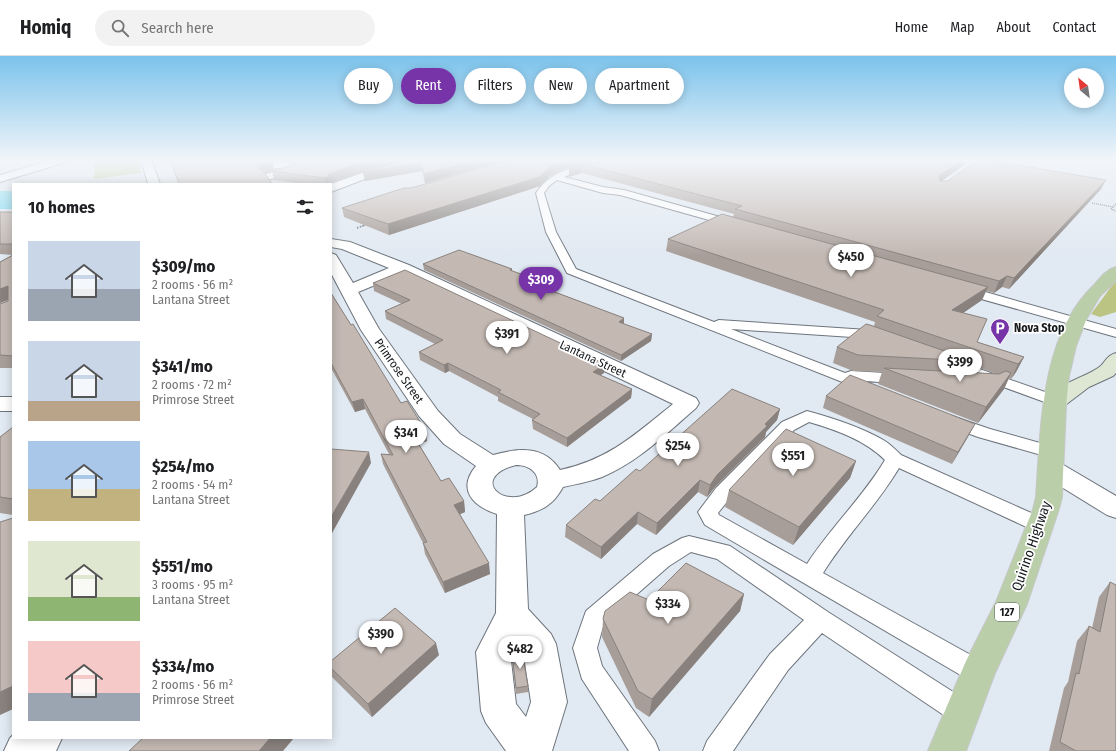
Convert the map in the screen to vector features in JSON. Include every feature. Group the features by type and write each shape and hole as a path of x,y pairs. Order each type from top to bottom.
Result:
{"main road":[{"name":"Quirino Highway","path":"947,751 964,713 978,672 1011,604 1049,497 1056,401 1062,361 1069,336 1088,303 1107,280 1116,272"},
{"path":"1056,401 1082,383 1106,372 1116,359"}],"street":[{"name":"Lantana Street","path":"332,243 345,245 403,268 688,403 630,450 614,461 598,469 552,480"},
{"name":"Primrose Street","path":"332,260 370,330 430,416 452,439 490,464"},
{"path":"349,290 403,268"},
{"path":"0,404 12,404"},
{"path":"516,457 530,458 541,463 549,471 552,480 549,491 540,500 526,505 510,507 494,503 483,495 478,485 481,474 490,464 502,459 516,457"},
{"path":"1051,460 1116,508"},
{"path":"510,507 512,614 492,652 499,711 529,751"},
{"path":"512,614 539,644 549,702 533,751"},
{"path":"23,751 41,739"}],"lane":[{"path":"541,191 551,232 571,271 881,392"},
{"path":"620,191 743,227"},
{"path":"951,286 1116,333"},
{"path":"704,323 868,334 890,342"},
{"path":"935,358 1056,401"},
{"path":"838,376 916,380"},
{"path":"962,382 1008,384"},
{"path":"937,415 1051,460"},
{"path":"978,672 712,520 708,512 723,493 788,426 807,416 831,424 879,446 895,459 1040,525"},
{"path":"810,576 828,548 883,479 895,459"},
{"path":"645,751 592,670 585,648 594,618 661,560 689,544 723,552 964,713"},
{"path":"717,751 779,662 820,618"}],"path":[{"path":"1092,203 1113,207"},
{"path":"1113,207 1116,204"},
{"path":"1113,207 1111,210 1116,211"},
{"path":"352,230 372,222"}],"green space":[{"path":"1116,280 1116,312 1100,317 1091,314"}],"building":[{"path":"393,191 493,191 388,224 342,208"},
{"path":"687,191 1095,191 1014,278 1007,276 999,281 735,209 742,206"},
{"path":"0,212 12,212 12,244 0,244"},
{"path":"722,214 988,287 952,310 987,319 977,342 1024,357 1018,364 877,316 884,310 668,239"},
{"path":"459,250 512,269 510,270 550,285 544,288 624,318 619,322 652,334 621,355 423,264"},
{"path":"12,256 12,356 0,355 0,304 8,301 8,286 0,289 0,262"},
{"path":"405,270 605,364 593,372 632,389 567,438 532,420 540,414 498,392 501,390 448,363 444,365 419,352 443,340 385,311 410,300 373,283"},
{"path":"332,295 351,325 353,324 401,403 407,401 426,431 413,435 441,481 449,478 464,501 454,505 489,563 443,582 423,543 427,542 381,454 393,455 363,399 352,402 332,365"},
{"path":"866,324 973,361 858,355 837,347"},
{"path":"884,368 999,374 1006,371 1011,373 986,407"},
{"path":"850,375 975,424 958,452 826,396"},
{"path":"732,389 780,409 765,424 767,426 717,475 710,485 700,480 657,523 638,512 601,547 566,525 595,499 600,501 636,469 640,471"},
{"path":"12,428 12,499 0,497 0,437"},
{"path":"786,429 856,461 799,527 729,490"},
{"path":"332,449 369,452 332,515"},
{"path":"12,518 12,686 0,692 0,522"},
{"path":"686,563 744,594 652,699 638,691 603,619 605,611 630,592 649,600"},
{"path":"1110,582 1116,585 1116,751 1076,751 1060,742 1076,673 1079,674 1089,626 1100,632"},
{"path":"395,608 436,643 368,704 332,669 332,660"},
{"path":"522,652 528,686 516,688 512,654"},
{"path":"142,739 269,739 259,751 129,751"}],"waterway":[{"path":"0,200 12,200"}],"place":[{"name":"Nova Stop","path":"1000,345"}]}
